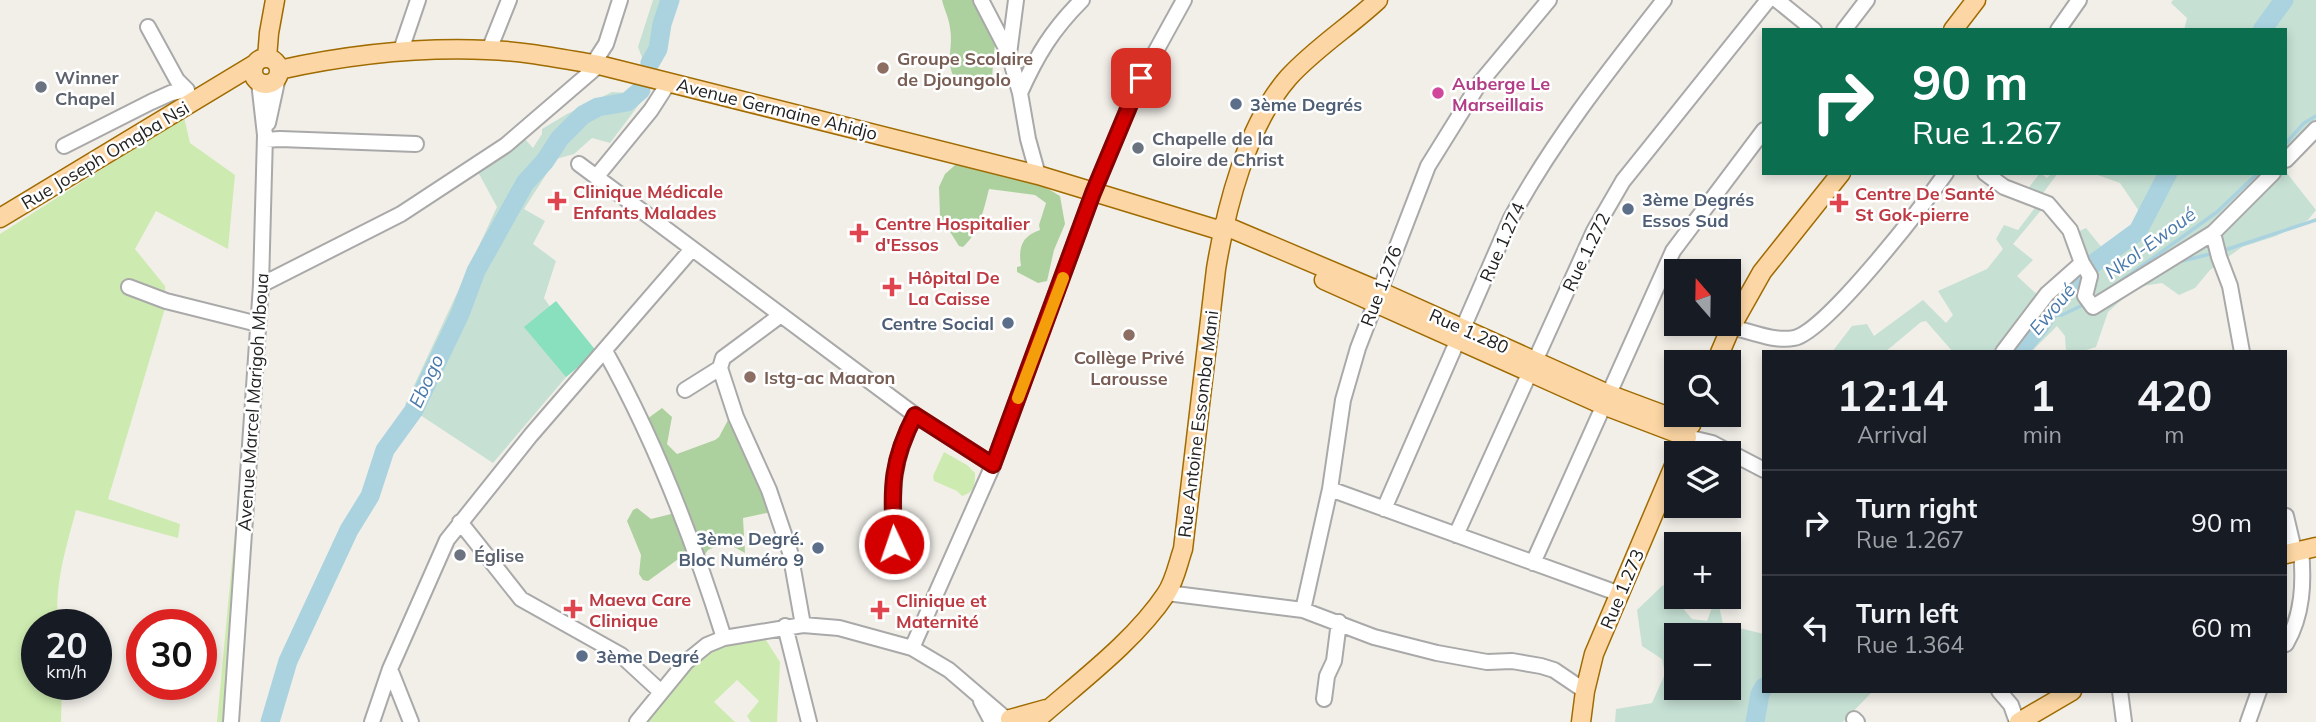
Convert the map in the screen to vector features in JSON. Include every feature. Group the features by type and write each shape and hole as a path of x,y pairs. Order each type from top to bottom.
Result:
{"main road":[{"path":"267,70 268,33 275,0"},
{"name":"Rue Antoine Essomba Mani","path":"1034,722 1132,634 1167,593 1186,533 1222,230 1256,129 1287,80 1303,63 1378,0"},
{"path":"1955,28 1976,0"},
{"name":"Avenue Germaine Ahidjo","path":"267,70 400,53 489,50 596,64 1038,175 1222,230"},
{"name":"Rue Joseph Omgba Nsi","path":"0,218 209,93 267,70"},
{"path":"1741,309 1762,272 1839,175"},
{"name":"Rue 1.280","path":"1222,230 1688,433"},
{"name":"Rue 1.273","path":"1581,722 1594,654 1664,490"},
{"path":"2018,722 2069,693"},
{"path":"1003,721 1050,708"}],"street":[{"path":"400,53 418,0"},
{"path":"489,50 509,0"},
{"path":"261,285 401,214 506,145 596,64 606,44 620,0"},
{"path":"981,0 1009,54 1038,175"},
{"path":"1009,54 1016,0"},
{"path":"1020,93 1045,44 1059,23 1082,0"},
{"path":"912,648 993,465 1093,193 1141,78 1184,0"},
{"name":"Rue 1.276","path":"1303,610 1330,489 1343,400 1358,348 1428,166 1479,84 1549,0"},
{"name":"Rue 1.274","path":"1384,509 1511,218 1546,156 1598,83 1664,0"},
{"name":"Rue 1.272","path":"1456,535 1594,231 1623,181 1768,0"},
{"path":"1777,0 1812,28"},
{"path":"1846,28 1867,0"},
{"path":"2059,28 2079,0"},
{"path":"64,146 151,102 171,93 187,90 177,80 149,27"},
{"name":"Avenue Marcel Marigoh Mboua","path":"231,722 261,285 267,70"},
{"path":"597,176 645,118 669,82"},
{"path":"2287,159 2316,129"},
{"path":"1532,563 1673,251 1762,133"},
{"path":"265,138 416,144"},
{"path":"579,164 915,415 993,465"},
{"path":"1741,329 1783,339 1797,338 1810,331 1847,296 1929,198 1945,175"},
{"path":"1988,175 2004,187 2048,204 2070,230 2082,263 2090,276 2089,302 2216,245 2271,175"},
{"path":"2216,245 2230,286 2242,350"},
{"path":"372,722 390,669 447,540 531,435 692,249"},
{"path":"2004,350 2047,293 2082,263"},
{"path":"129,287 166,301 258,324"},
{"path":"781,315 723,358 720,369 736,417 769,490 790,552 803,625"},
{"path":"606,351 627,390 683,517 724,638"},
{"path":"685,390 720,369"},
{"path":"894,544 894,469 903,439 915,415"},
{"name":"Rue 1.280","path":"1688,433 1762,469"},
{"path":"1330,489 1620,594"},
{"path":"2287,519 2299,550 2302,583 2300,610 2287,641"},
{"path":"460,522 521,599 621,655 661,692"},
{"path":"1167,593 1303,610 1374,637 1437,653 1487,662 1512,661 1541,666 1553,670 1585,691"},
{"path":"1324,699 1327,676 1334,661 1339,622"},
{"path":"637,722 696,652 724,638 803,625 839,628 912,648 949,670 977,693 1003,721"},
{"path":"785,626 809,722"},
{"path":"390,669 411,722"},
{"path":"2001,693 2011,705 2018,722"},
{"path":"2120,693 2124,722"},
{"path":"2248,722 2258,693"}],"green space":[{"path":"653,0 670,0 665,40 643,60 638,47"},
{"path":"942,0 976,0 995,44 992,77 988,80 979,79 958,84 951,69 951,36"},
{"path":"2173,0 2316,0 2316,133 2287,166 2287,28 2184,28 2187,18 2171,3"},
{"path":"612,92 647,94 610,143 592,138 574,154 556,159 524,209 545,221 533,244 556,261 544,298 584,356 493,463 405,405 497,207 478,172 524,138 533,148 542,134 542,129"},
{"path":"184,117 190,143 235,175 228,249 156,211 135,249 165,286 166,305 108,499 180,524 178,538 76,510 59,581 57,609 21,609 21,700 62,700 61,722 0,722 0,234"},
{"path":"963,158 1035,181 1060,196 1065,224 1054,250 1047,281 1038,283 1017,272 1017,267 1021,266 1020,253 1025,239 1040,230 1046,203 1035,195 989,189 977,228 963,247 959,246 940,216 939,187 945,174"},
{"path":"2287,173 2316,210 2308,220 2276,236 2242,247 2210,270 2195,288 2179,295 2162,283 2136,287 2108,312 2096,347 2086,350 2066,350 2065,336 2057,326 2033,350 1951,350 1926,321 1921,322 1887,350 1834,350 1852,326 1867,324 1874,336 1923,300 1946,323 1953,315 1938,291 1987,269 2003,249 1996,239 2004,225 2018,230 2037,205 2026,191 2038,175 2047,178 2056,175 2040,197 2047,203 2013,244 2033,260 2017,276 2043,300 2087,263 2075,233 2086,228 2103,249 2133,226 2141,214 2120,183 2098,175"},
{"path":"556,301 597,352 566,377 524,327"},
{"path":"248,392 235,722 217,722"},
{"path":"662,408 672,417 667,444 677,454 715,440 728,420 732,423 769,490 778,493 781,506 780,510 743,518 745,553 725,542 708,550 695,568 677,560 648,581 643,580 639,574 641,555 627,521 637,508 651,519 675,513 647,419"},
{"path":"944,452 967,465 975,473 970,492 962,496 934,481 933,476"},
{"path":"1663,585 1664,609 1683,609 1692,619 1707,621 1711,609 1720,609 1723,623 1664,623 1664,669 1662,659 1642,646 1637,610"},
{"path":"1741,628 1762,634 1762,693 1871,693 1843,722 1615,722 1616,709 1652,703 1664,676 1664,700 1741,700"},
{"path":"764,637 780,662 777,722 751,722 747,716 759,701 737,680 714,702 735,722 645,720 695,657 718,645"}],"waterway":[{"name":"Ebogo","path":"650,63 658,49 670,0"},
{"name":"Ewoué","path":"2263,28 2284,0"},
{"name":"Ebogo","path":"270,722 288,661 349,530 370,496 385,450 414,410 460,314 476,271 525,183 545,161 560,138 583,115 598,107 627,102 641,90"},
{"name":"Nkol-Ewoué","path":"2287,142 2304,123 2316,116"},
{"name":"Ewoué","path":"2020,350 2040,326 2063,290 2086,269 2138,231 2167,175"},
{"name":"Nkol-Ewoué","path":"2114,286 2217,212 2256,175"},
{"path":"2222,251 2316,220"},
{"path":"2174,263 2214,253"},
{"name":"Nkol-Ewoué","path":"2047,316 2062,315 2087,303"},
{"name":"Ewoué","path":"1755,722 1762,690"}],"slow traffic":[{"path":"1018,398 1063,278"}],"place":[{"name":"Groupe Scolaire de Djoungolo","path":"883,68"},
{"name":"Winner Chapel","path":"41,87"},
{"name":"Auberge Le Marseillais","path":"1438,93"},
{"name":"3ème Degrés","path":"1236,104"},
{"name":"Chapelle de la Gloire de Christ","path":"1138,148"},
{"name":"Clinique Médicale Enfants Malades","path":"557,201"},
{"name":"Centre De Santé St Gok-pierre","path":"1839,203"},
{"name":"3ème Degrés Essos Sud","path":"1628,209"},
{"name":"Centre Hospitalier d'Essos","path":"859,233"},
{"name":"Hôpital De La Caisse","path":"892,287"},
{"name":"Centre Social","path":"1008,323"},
{"name":"Collège Privé Larousse","path":"1129,335"},
{"name":"Istg-ac Maaron","path":"750,377"},
{"name":"3ème Degré. Bloc Numéro 9","path":"818,548"},
{"name":"Église","path":"460,555"},
{"name":"Maeva Care Clinique","path":"573,609"},
{"name":"Clinique et Maternité","path":"880,610"},
{"name":"3ème Degré","path":"582,656"}],"route":[{"path":"894,544 894,469 903,439 915,415 993,465 1093,193 1141,78"}]}
